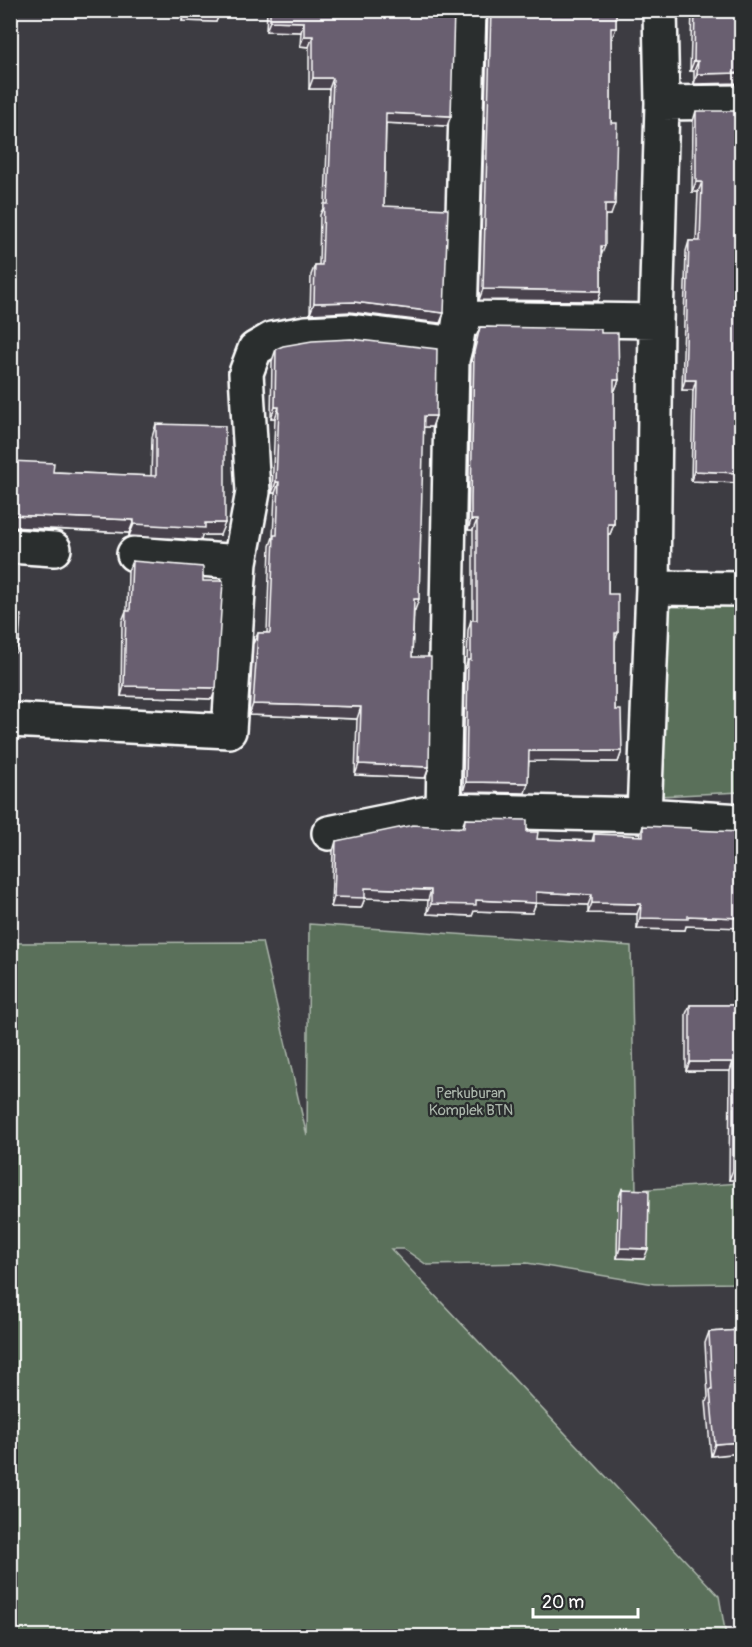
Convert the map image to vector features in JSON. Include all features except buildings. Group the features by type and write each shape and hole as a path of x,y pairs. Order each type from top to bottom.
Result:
{"street":[{"path":"443,810 452,360 458,331 469,10"},
{"path":"644,815 653,588 656,321 662,103 660,10"},
{"path":"662,103 741,102"},
{"path":"10,720 229,731 240,562 253,492 246,373 255,349 273,339 306,333 458,331 656,321"},
{"path":"10,546 54,549"},
{"path":"134,554 240,562"},
{"path":"653,588 741,589"},
{"path":"329,834 443,810 644,815 741,821"}],"green space":[{"path":"659,593 741,595 741,792 658,796"},
{"name":"Perkuburan Komplek BTN","path":"309,924 631,946 636,1190 741,1183 741,1283 654,1284 527,1263 427,1265 404,1249 391,1249 719,1596 726,1636 11,1636 10,943 262,942 307,1136"}]}
